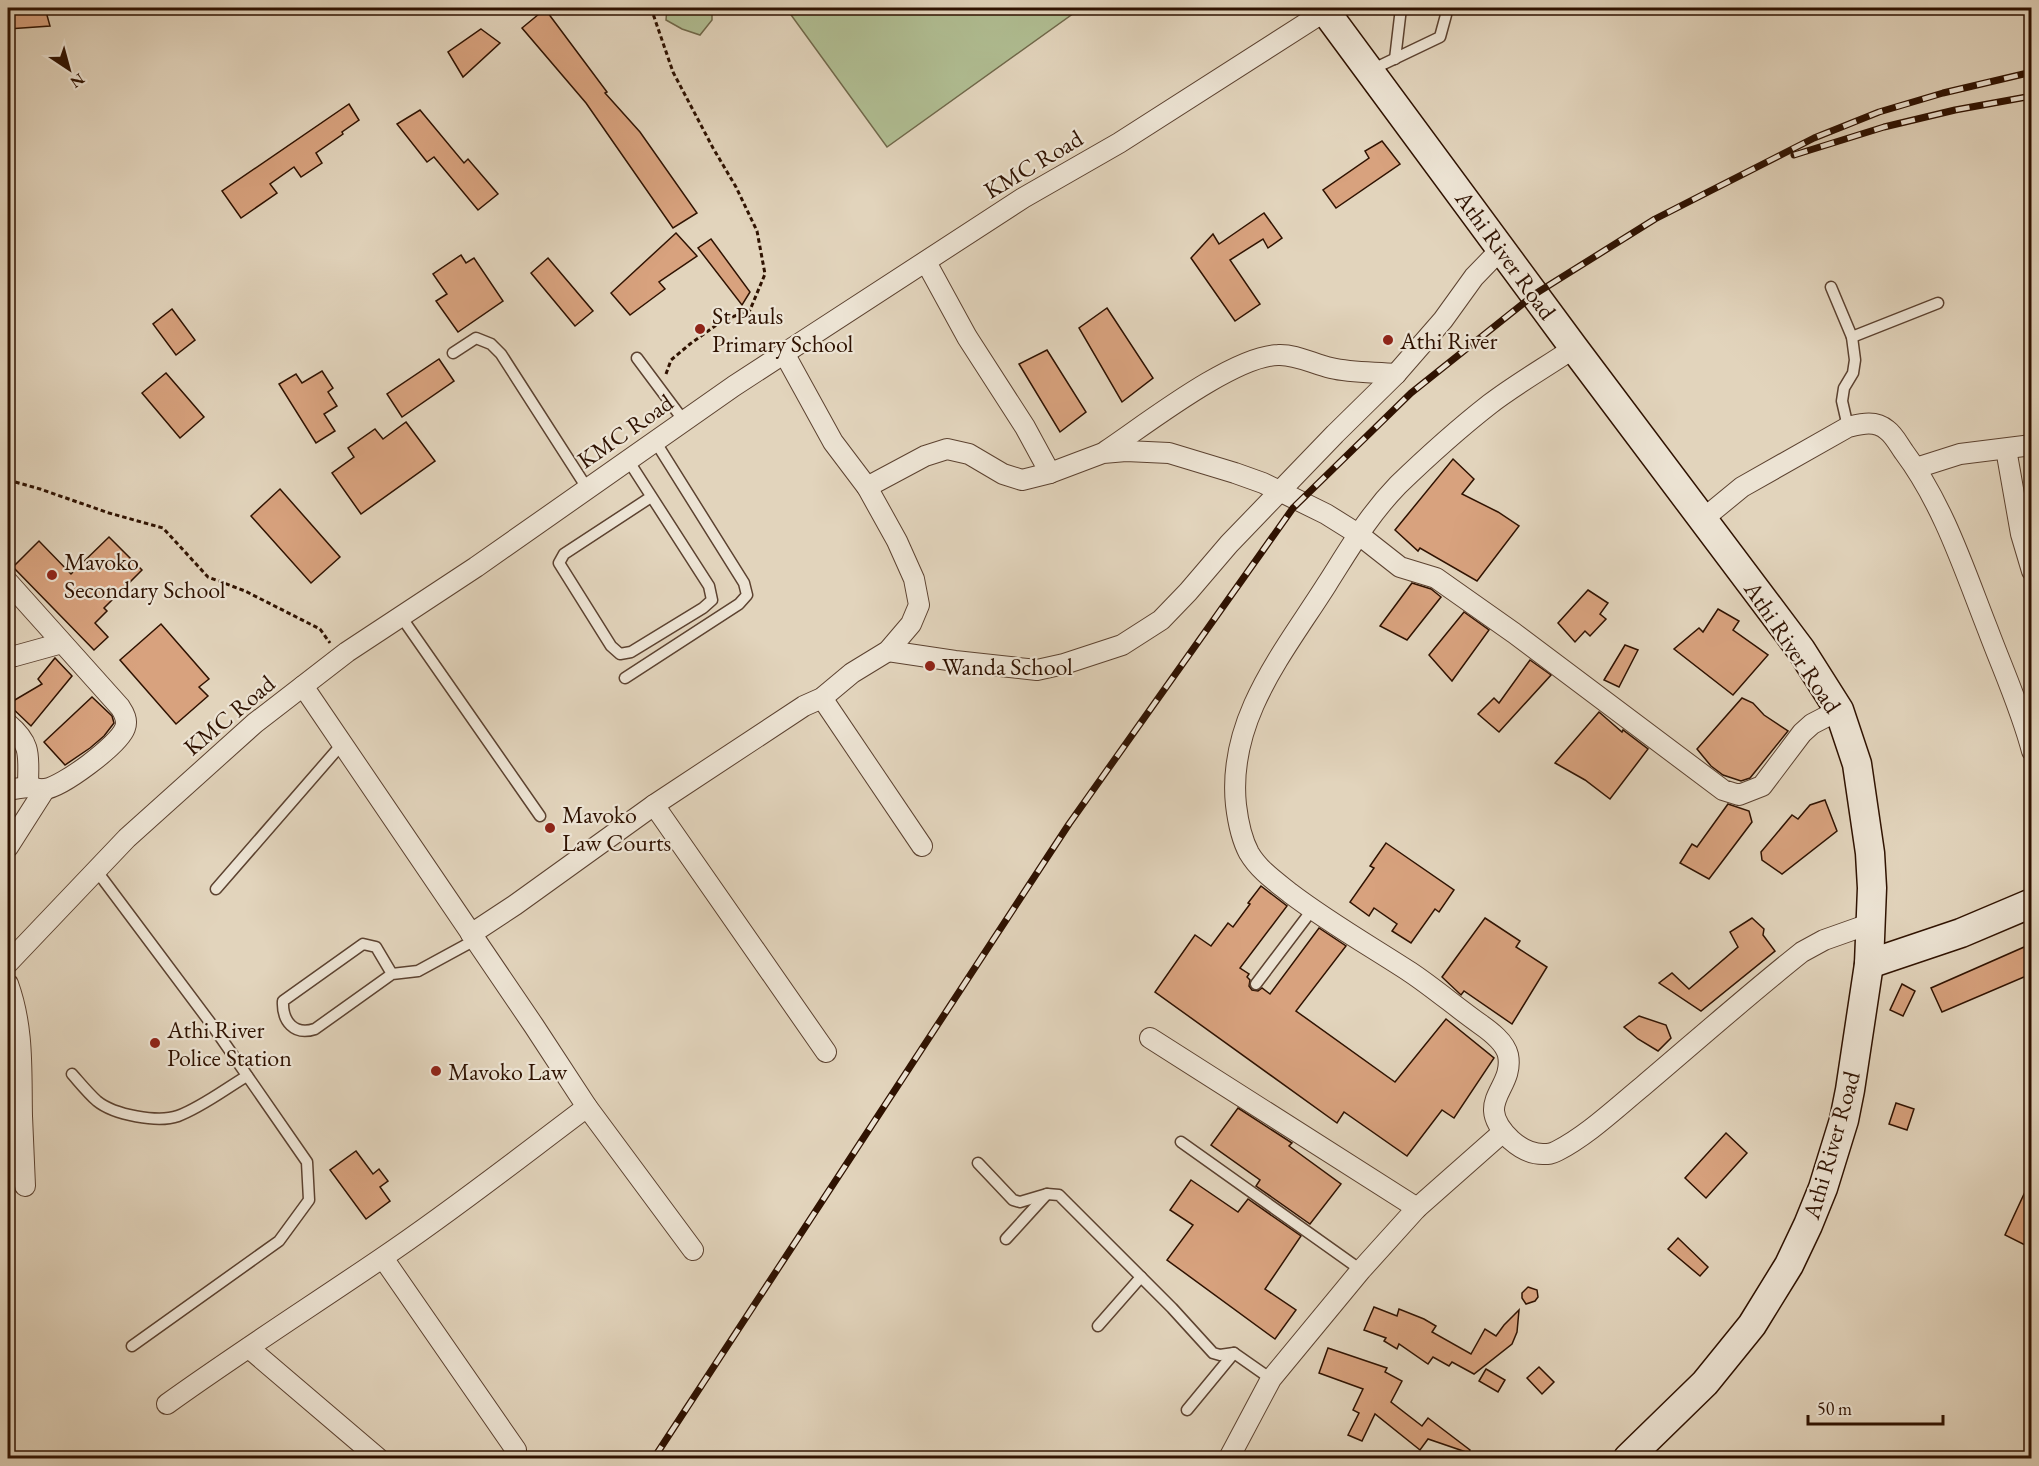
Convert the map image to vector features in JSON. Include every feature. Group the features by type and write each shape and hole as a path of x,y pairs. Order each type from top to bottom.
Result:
{"main road":[{"name":"Athi River Road","path":"1326,8 1382,65 1501,249 1801,650 1839,710 1857,764 1870,853 1872,923 1869,964 1858,1049 1844,1120 1823,1188 1808,1224 1769,1299 1734,1348 1705,1383 1628,1458"},
{"path":"1869,964 1961,933 2031,903"}],"street":[{"name":"KMC Road","path":"8,963 127,838 255,723 341,657 402,618 784,353 1023,198 1119,143 1326,8"},
{"path":"888,651 1037,670 1064,664 1122,645 1161,620 1279,491 1395,374 1443,320 1474,277 1501,249"},
{"path":"926,262 967,337 1025,427 1050,473"},
{"path":"1574,348 1492,403 1462,428 1398,486 1358,534 1263,686 1249,714 1238,751 1235,796 1238,825 1251,857 1268,876 1312,909 1412,974 1486,1029 1506,1048 1509,1071 1495,1100 1494,1113 1503,1132 1514,1143 1537,1154 1549,1154 1558,1150 1597,1124 1802,952 1824,940 1872,923"},
{"path":"473,937 654,805 804,706 822,698 852,674 888,651 911,624 919,605 918,593 907,560 867,488 833,442 784,353"},
{"path":"867,488 925,456 947,450 969,454 1003,474 1022,480 1050,473 1103,453 1180,400 1234,368 1260,357 1279,355 1302,358 1332,368 1395,374"},
{"path":"1703,519 1742,487 1848,427 1863,423 1876,424 1888,430 1916,468 1945,522 2011,688 2031,751"},
{"path":"1916,468 1960,454 2031,445"},
{"path":"2006,449 2021,534 2031,571"},
{"path":"1103,453 1126,451 1168,453 1235,473 1326,514 1358,534 1401,567 1436,578 1514,633 1723,790 1739,795 1762,786 1812,724 1839,710"},
{"path":"8,582 120,707 126,722 125,730 120,737 89,765 66,780 37,788 8,790"},
{"path":"8,657 62,643"},
{"path":"303,686 586,1107 693,1250"},
{"path":"822,698 922,846"},
{"path":"8,724 22,737 28,748 37,788 8,847"},
{"path":"654,805 826,1052"},
{"path":"8,984 16,1012 23,1074 25,1186"},
{"path":"1150,1038 1417,1208"},
{"path":"167,1404 283,1323 383,1258 480,1189 586,1107"},
{"path":"1229,1458 1271,1379 1361,1270 1417,1208 1503,1132"},
{"path":"383,1258 516,1450"},
{"path":"249,1348 378,1458"}],"lane":[{"path":"1382,65 1401,8"},
{"path":"1382,65 1440,37 1446,15 1443,8"},
{"path":"1831,287 1852,337 1855,360 1853,373 1844,388 1842,401 1848,427"},
{"path":"1852,337 1938,303"},
{"path":"453,352 476,338 491,344 501,354 587,488"},
{"path":"637,358 684,421"},
{"path":"626,678 739,604 747,594 744,583 655,441"},
{"path":"628,460 709,586 712,600 703,608 631,652 620,654 612,646 559,562 564,554 651,497"},
{"path":"402,618 540,816"},
{"path":"216,889 342,744"},
{"path":"96,870 212,1025 307,1162 309,1200 279,1241 132,1346"},
{"path":"1256,984 1312,909"},
{"path":"392,974 376,947 363,944 283,1001 283,1013 295,1029 306,1032 315,1029 392,974 418,971 473,937"},
{"path":"72,1074 99,1103 120,1113 155,1118 176,1117 247,1076"},
{"path":"1181,1142 1361,1270"},
{"path":"978,1163 1013,1200 1020,1202 1047,1194 1059,1195 1213,1353 1220,1355 1234,1353 1271,1379"},
{"path":"1006,1239 1047,1194"},
{"path":"1098,1326 1141,1277"},
{"path":"1187,1410 1234,1353"}],"path":[{"path":"651,8 673,72 736,187 757,231 765,274 750,310 722,321 671,360 662,383 667,400"},
{"path":"8,480 163,528 208,577 245,591 320,629 341,657"}],"green space":[{"path":"667,8 712,8 712,20 700,35 666,20"},
{"path":"786,8 1081,8 887,147"}],"building":[{"path":"8,8 45,8 50,26 8,29"},
{"path":"545,9 607,92 605,93 640,132 697,213 673,228 586,103 522,28"},
{"path":"481,29 500,43 463,77 448,52"},
{"path":"349,104 359,120 316,153 322,163 301,177 294,167 270,184 277,193 241,218 222,191"},
{"path":"420,110 464,163 468,159 498,194 478,210 434,157 427,162 397,124"},
{"path":"1382,141 1400,164 1336,208 1323,190 1369,158 1365,151"},
{"path":"1264,213 1282,238 1268,248 1263,239 1230,260 1260,304 1235,321 1191,258 1213,234 1219,244"},
{"path":"676,233 697,256 659,282 665,289 630,315 611,293"},
{"path":"711,239 750,292 742,305 698,248"},
{"path":"461,255 466,263 474,258 503,301 458,332 436,301 447,294 433,274"},
{"path":"548,258 593,311 575,326 531,273"},
{"path":"1107,308 1153,378 1122,402 1079,328"},
{"path":"172,309 195,340 176,355 153,324"},
{"path":"1047,350 1086,412 1060,432 1019,364"},
{"path":"439,359 454,381 402,417 387,394"},
{"path":"322,371 333,388 328,392 337,406 324,414 335,431 316,443 279,384 296,374 302,383"},
{"path":"166,373 204,417 180,438 142,393"},
{"path":"406,422 435,461 361,514 332,473 354,457 348,448 375,429 383,439"},
{"path":"1453,459 1474,479 1462,494 1498,512 1519,526 1477,581 1420,548 1418,551 1395,530"},
{"path":"280,489 340,557 311,583 251,516"},
{"path":"109,537 142,570 104,608 107,611 95,623 108,637 94,650 13,567 39,541 71,574"},
{"path":"1412,583 1431,589 1441,597 1407,640 1380,626"},
{"path":"1588,590 1608,603 1600,614 1606,619 1590,636 1585,631 1575,642 1558,623"},
{"path":"1718,609 1739,621 1733,630 1768,655 1733,695 1674,649 1699,628 1703,632"},
{"path":"1464,612 1489,630 1452,681 1429,655"},
{"path":"161,624 209,679 199,687 208,696 176,724 120,660"},
{"path":"1625,645 1638,650 1619,687 1604,680"},
{"path":"55,658 72,676 31,726 8,704 42,684 38,679"},
{"path":"1530,660 1551,675 1499,732 1478,714 1494,698 1499,703"},
{"path":"92,697 112,716 114,723 90,748 65,765 44,742"},
{"path":"1742,698 1753,703 1764,715 1788,731 1750,778 1741,781 1723,775 1711,766 1697,749"},
{"path":"1599,712 1622,732 1623,730 1648,749 1610,799 1585,780 1555,763"},
{"path":"1825,800 1837,831 1782,874 1762,860 1761,852 1792,815 1798,819 1810,805"},
{"path":"1728,804 1749,811 1752,822 1709,879 1680,863 1692,844 1697,847"},
{"path":"1386,843 1454,890 1439,912 1435,909 1411,943 1392,931 1397,924 1374,908 1369,916 1350,902 1374,868 1370,866"},
{"path":"1261,886 1287,906 1240,968 1249,974 1247,977 1252,990 1258,991 1262,988 1270,994 1319,928 1346,946 1296,1011 1395,1082 1446,1019 1494,1058 1454,1118 1442,1110 1407,1156 1344,1112 1337,1123 1155,992 1195,935 1211,946 1228,923 1233,927"},
{"path":"1485,918 1520,941 1516,947 1547,967 1512,1024 1464,991 1461,995 1442,977"},
{"path":"1752,918 1764,929 1763,935 1775,951 1701,1011 1659,983 1672,973 1689,989 1738,947 1730,932"},
{"path":"2031,944 2031,974 1942,1012 1931,988"},
{"path":"1902,984 1915,991 1903,1016 1890,1010"},
{"path":"1639,1016 1666,1025 1671,1038 1658,1051 1624,1027"},
{"path":"1896,1103 1914,1109 1907,1130 1889,1124"},
{"path":"1238,1108 1292,1143 1289,1146 1341,1184 1310,1224 1256,1186 1260,1180 1211,1145"},
{"path":"1726,1133 1747,1153 1706,1198 1685,1178"},
{"path":"356,1151 373,1174 379,1169 388,1181 380,1187 390,1201 366,1219 330,1170"},
{"path":"2031,1179 2031,1248 2005,1235"},
{"path":"1191,1180 1238,1212 1248,1199 1301,1236 1265,1289 1296,1310 1275,1339 1167,1260 1193,1225 1170,1210"},
{"path":"1678,1238 1708,1267 1700,1276 1668,1249"},
{"path":"1528,1287 1537,1290 1538,1297 1535,1301 1526,1304 1522,1293"},
{"path":"1374,1307 1397,1316 1399,1309 1424,1319 1436,1326 1432,1332 1471,1354 1485,1329 1496,1336 1519,1310 1517,1332 1512,1344 1474,1374 1452,1362 1449,1366 1433,1357 1428,1364 1399,1344 1397,1349 1384,1341 1386,1338 1364,1330"},
{"path":"1328,1348 1387,1368 1385,1372 1402,1381 1391,1402 1422,1426 1428,1418 1470,1450 1469,1453 1428,1439 1420,1450 1375,1414 1362,1441 1348,1435 1359,1413 1353,1410 1363,1389 1319,1373"},
{"path":"1539,1367 1554,1382 1542,1394 1527,1378"},
{"path":"1486,1369 1505,1380 1498,1392 1479,1381"}],"railway":[{"path":"654,1458 1069,824 1293,508 1411,393 1535,294 1655,219 1814,138 1879,112 1943,93 2032,72"},
{"path":"1794,155 1884,127 1955,110 2032,96"}],"place":[{"name":"St Pauls Primary School","path":"700,329"},
{"name":"Athi River","path":"1388,340"},
{"name":"Mavoko Secondary School","path":"52,575"},
{"name":"Wanda School","path":"930,666"},
{"name":"Mavoko Law Courts","path":"550,828"},
{"name":"Athi River Police Station","path":"155,1043"},
{"name":"Mavoko Law","path":"436,1071"}]}
